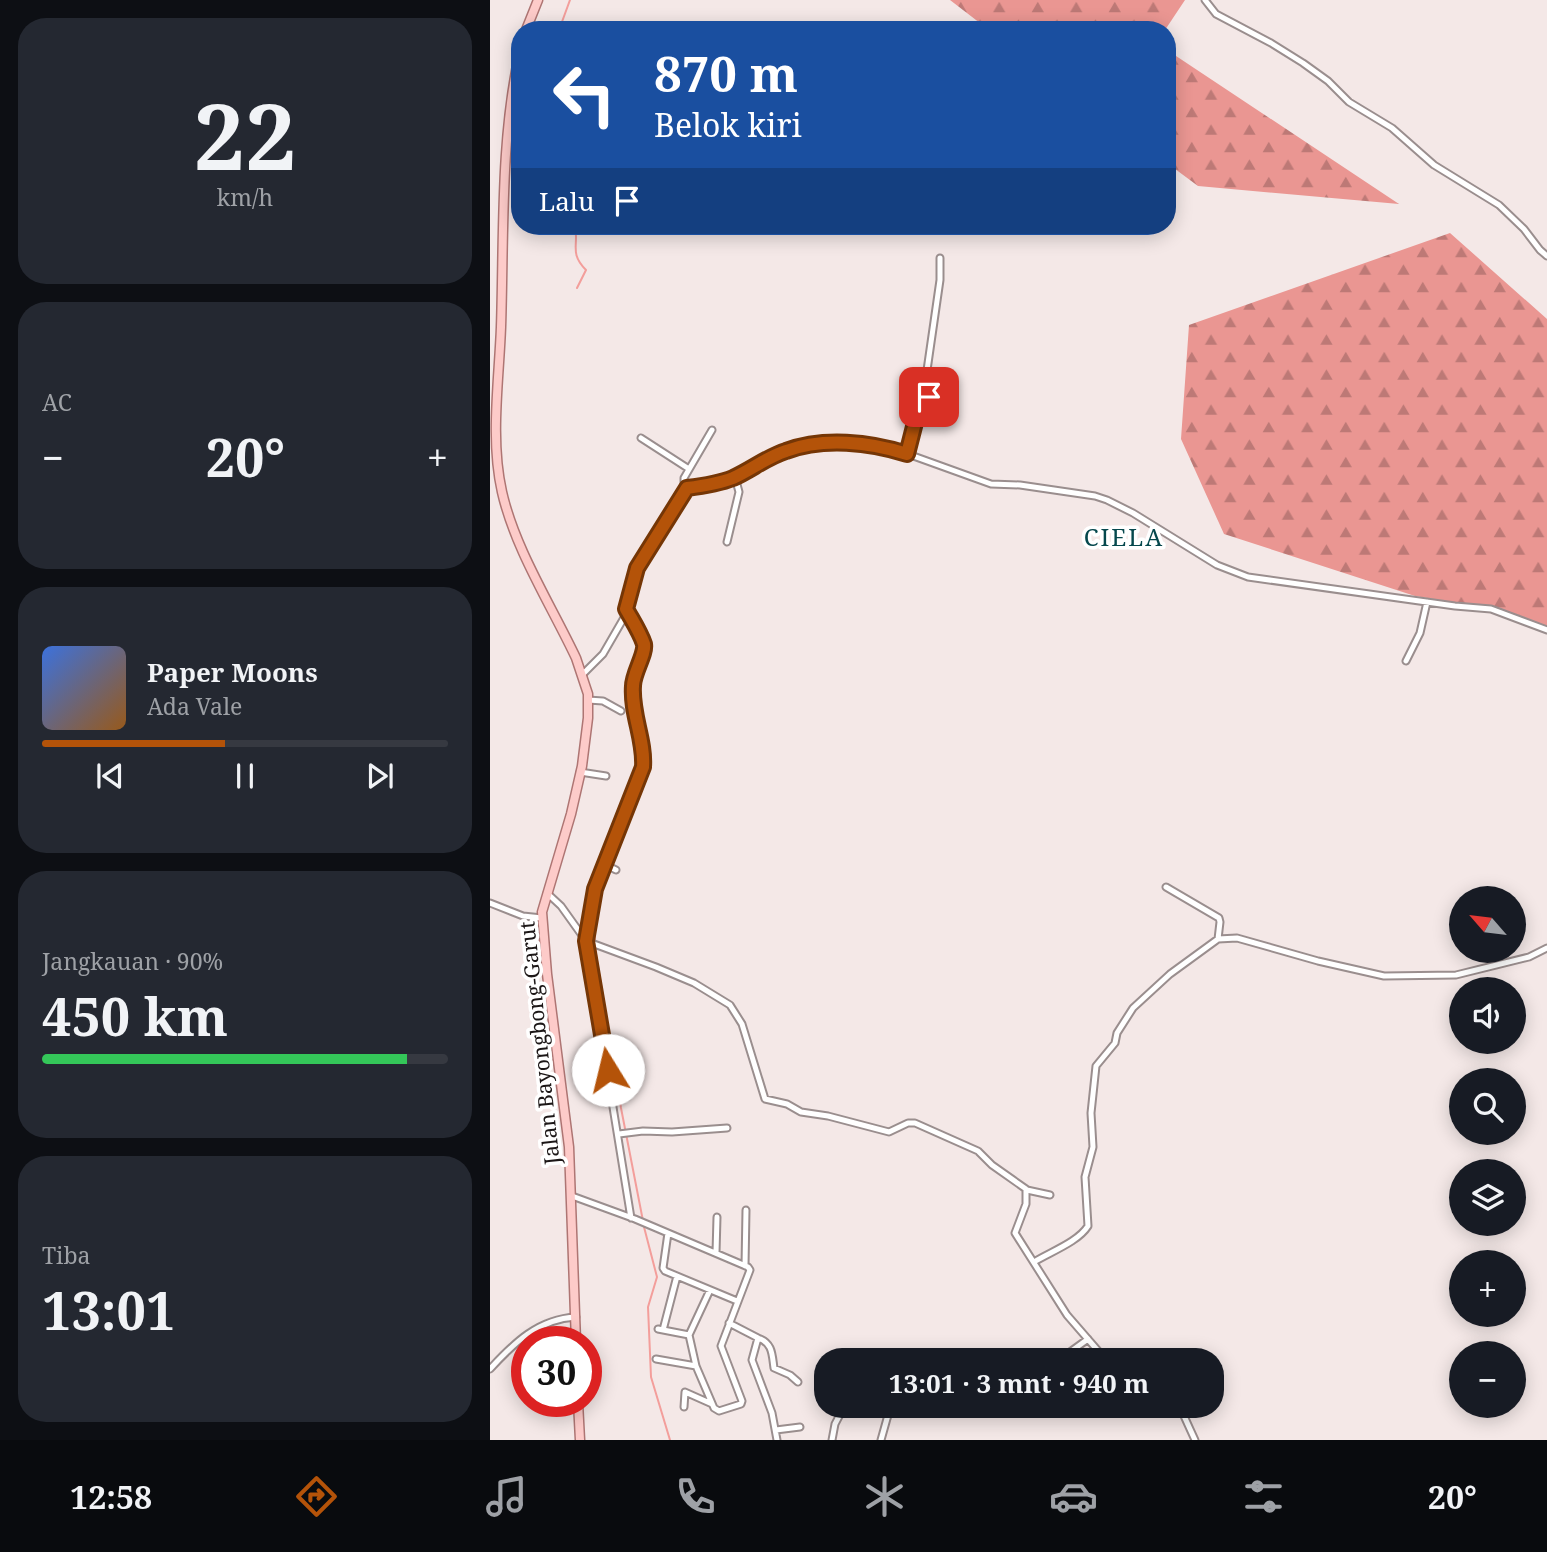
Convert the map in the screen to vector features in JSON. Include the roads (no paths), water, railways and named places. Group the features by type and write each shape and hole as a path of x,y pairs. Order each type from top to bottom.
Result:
{"main road":[{"path":"529,21 537,0"},
{"name":"Jalan Bayongbong-Garut","path":"511,100 505,175 500,354 494,426 502,493 514,530 583,674 588,700 580,772 571,814 542,907 547,974 569,1147 576,1326"},
{"path":"579,1417 580,1440"}],"street":[{"path":"1205,0 1216,14 1303,63 1328,81 1349,102 1392,128 1434,165 1499,205 1547,256"},
{"path":"907,454 917,410 923,398 940,280 940,258"},
{"path":"490,351 500,354"},
{"path":"923,398 945,390"},
{"path":"583,674 603,654 626,613 637,568 664,528 684,490 683,481 712,430"},
{"path":"640,438 689,469"},
{"path":"684,490 735,477 771,457 803,445 873,445 907,454 991,484 1020,485 1107,500 1217,565 1248,577 1491,609 1547,630"},
{"path":"727,542 739,492 735,477"},
{"path":"1406,661 1420,633 1427,602"},
{"path":"626,613 644,644 633,685 643,767 610,867 595,889 587,941 623,1134 633,1218"},
{"path":"588,700 602,700 621,711"},
{"path":"580,772 606,776"},
{"path":"1166,887 1219,918 1218,939"},
{"path":"547,893 561,906 587,941 637,958 694,984 730,1005 743,1024 765,1099 787,1104 801,1112 889,1132 908,1123 915,1123 978,1151 992,1166 1027,1190 1050,1195"},
{"path":"490,903 523,916 542,918"},
{"path":"1034,1262 1085,1231 1088,1226 1085,1177 1093,1147 1092,1086 1099,1061 1115,1043 1117,1033 1133,1008 1170,974 1218,939 1237,938 1384,976 1456,975 1529,957 1547,948"},
{"path":"623,1134 727,1128"},
{"path":"1027,1190 1026,1204 1015,1233 1067,1315 1095,1348"},
{"path":"572,1196 633,1218 750,1270 722,1349 742,1401 741,1404 719,1411 716,1411 712,1404 696,1366 690,1335 710,1290"},
{"path":"745,1266 746,1210"},
{"path":"716,1253 717,1217"},
{"path":"668,1233 663,1268 737,1301"},
{"path":"677,1276 661,1329 690,1335"},
{"path":"490,1369 539,1326 550,1321 576,1317"},
{"path":"729,1323 765,1340 771,1348 774,1368 790,1375 797,1382"},
{"path":"758,1338 752,1360 772,1413 778,1440"},
{"path":"1075,1348 1087,1339"},
{"path":"656,1359 696,1366"},
{"path":"684,1407 685,1392 712,1404"},
{"path":"832,1440 838,1418"},
{"path":"881,1440 887,1418"},
{"path":"1185,1418 1195,1440"},
{"path":"776,1430 800,1427"}],"waterway":[{"path":"562,21 570,0"},
{"path":"576,235 576,254 586,270 577,288"},
{"path":"611,864 643,784"},
{"path":"595,942 596,914 609,870"},
{"path":"595,948 643,1221"},
{"path":"644,1227 657,1277 648,1307 651,1377 670,1440"}],"district":[{"name":"CIELA","path":"1124,536"}]}
